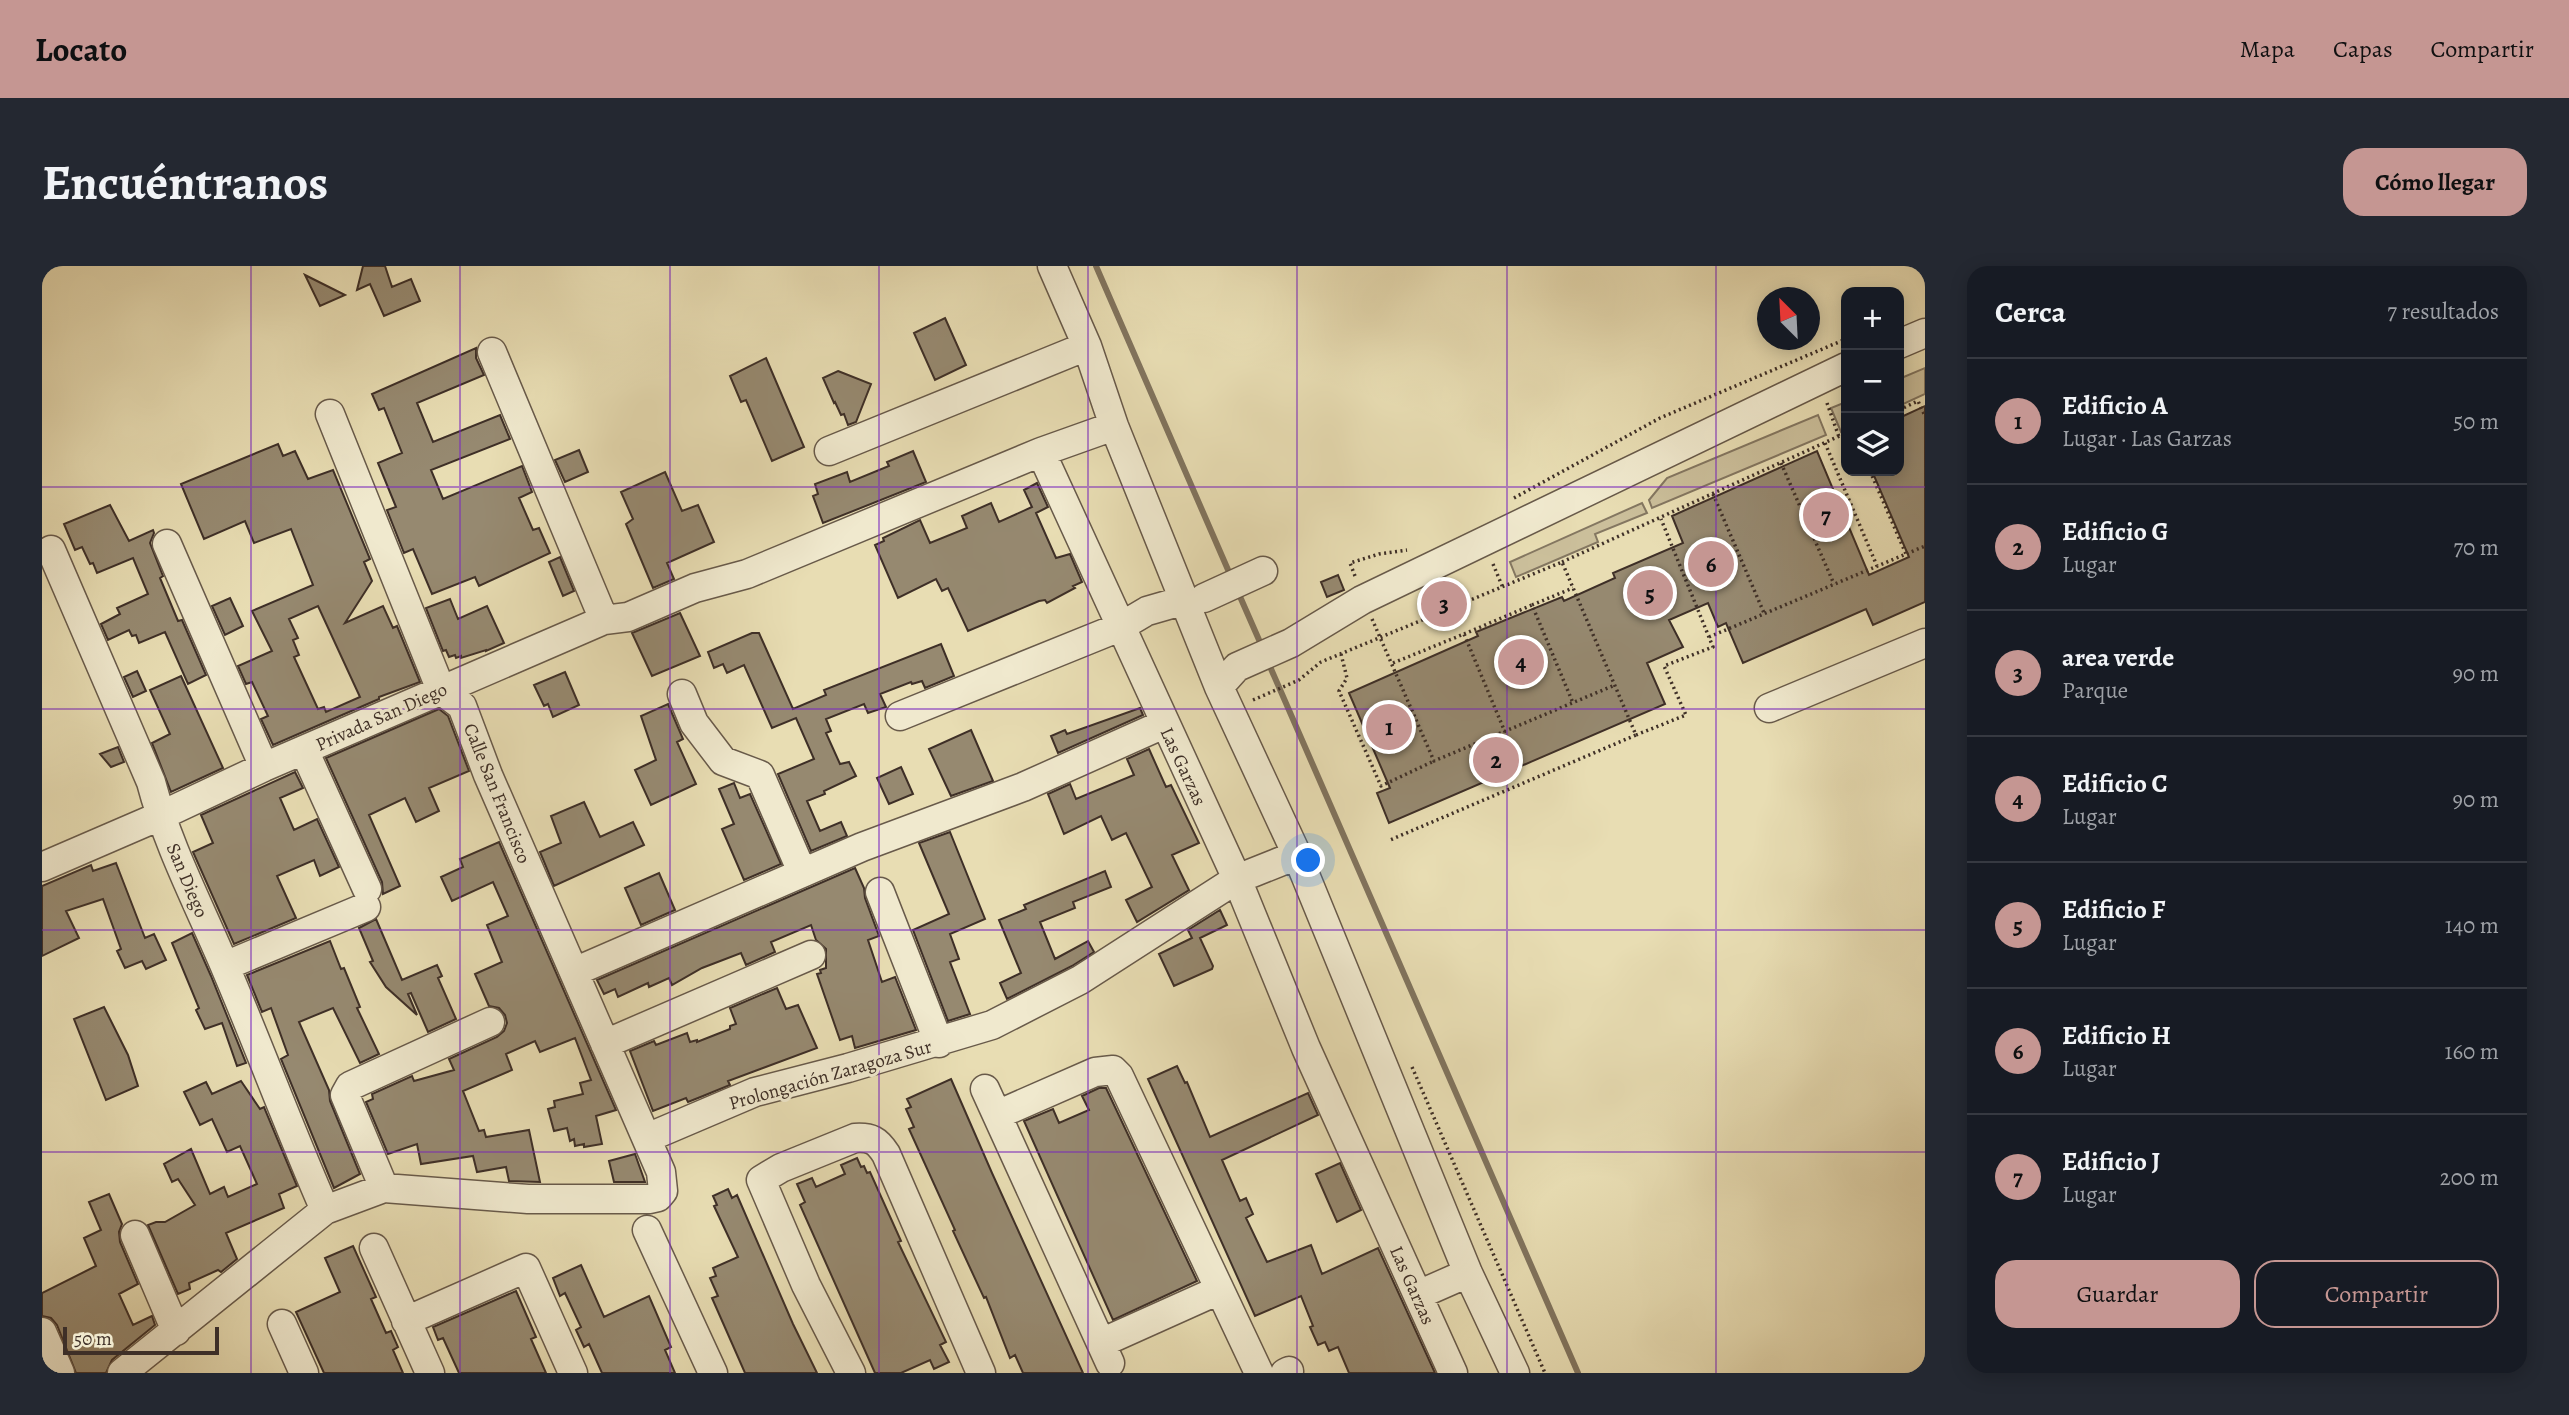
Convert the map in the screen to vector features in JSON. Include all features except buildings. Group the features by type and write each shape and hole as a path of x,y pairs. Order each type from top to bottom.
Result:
{"street":[{"path":"1052,266 1087,346 1114,426 1195,599 1228,677 1297,855 1468,1273 1515,1373"},
{"path":"1904,342 1925,333"},
{"path":"828,451 1087,346"},
{"path":"492,352 604,620"},
{"path":"1228,677 1362,600 1841,369"},
{"name":"Calle San Francisco","path":"330,414 441,690 462,706 488,775 647,1138"},
{"path":"1041,452 1114,426"},
{"name":"Privada San Diego","path":"42,867 264,767 604,620 628,617 695,588 747,575 1041,452"},
{"name":"Las Garzas","path":"1041,452 1237,879 1306,1048 1453,1373"},
{"path":"167,544 264,767"},
{"name":"San Diego","path":"51,550 151,782 160,816 325,1210"},
{"path":"900,716 1120,627 1147,611 1195,599 1263,571"},
{"path":"1769,708 1925,643"},
{"path":"682,694 694,723 723,761 760,775 803,872"},
{"path":"574,972 803,872 1023,786 1164,724"},
{"path":"225,966 367,898 304,750"},
{"name":"Prolongación Zaragoza Sur","path":"647,1138 755,1092 939,1043 992,1025 1080,980 1237,879 1297,855"},
{"path":"880,892 939,1043"},
{"path":"605,1044 811,955"},
{"path":"384,1188 345,1095 350,1086 490,1022"},
{"path":"997,1115 1095,1072 1113,1070 1126,1086 1259,1373"},
{"path":"985,1089 1106,1353 1219,1290"},
{"path":"661,1171 666,1147 685,1120"},
{"path":"850,1373 806,1285 761,1180 781,1168 855,1138 867,1137 878,1142 886,1154 981,1373"},
{"path":"122,1373 325,1210 384,1188 528,1199 658,1197 663,1191 661,1171 647,1138"},
{"path":"647,1230 713,1373"},
{"path":"135,1235 176,1331"},
{"path":"374,1248 430,1373"},
{"path":"406,1321 526,1268 573,1373"},
{"path":"1418,1296 1468,1273"},
{"path":"282,1324 297,1371"},
{"path":"42,1332 60,1373"}],"path":[{"path":"1904,408 1925,398"},
{"path":"1918,401 1925,416"},
{"path":"1253,700 1299,680 1321,662 1562,562 1841,435"},
{"path":"1825,443 1877,566"},
{"path":"1782,463 1834,584"},
{"path":"1872,476 1906,554"},
{"path":"1713,494 1764,613"},
{"path":"1390,840 1686,715 1664,666 1713,647 1660,518"},
{"path":"1709,636 1925,546"},
{"path":"1562,562 1636,735"},
{"path":"1393,663 1573,589"},
{"path":"1532,605 1573,703"},
{"path":"1464,634 1505,732"},
{"path":"1382,637 1434,761"},
{"path":"1341,654 1346,678 1339,691 1381,786 1615,685"}],"shaded area":[{"path":"1925,368 1925,394 1904,404 1904,377"},
{"path":"1841,404 1841,432 1831,408"},
{"path":"1818,415 1826,435 1652,508 1649,500 1667,478"},
{"path":"1642,503 1647,513 1595,534 1598,542 1516,577 1510,562"}],"waterway":[{"path":"1096,266 1232,579"},
{"path":"1238,592 1263,649"},
{"path":"1268,662 1578,1373"}],"place":[{"name":"Edificio J","path":"1826,515"},
{"name":"Edificio H","path":"1711,564"},
{"name":"Edificio F","path":"1650,593"},
{"name":"area verde","path":"1444,604"},
{"name":"Edificio C","path":"1521,662"},
{"name":"Edificio A","path":"1389,727"},
{"name":"Edificio G","path":"1496,760"}]}
